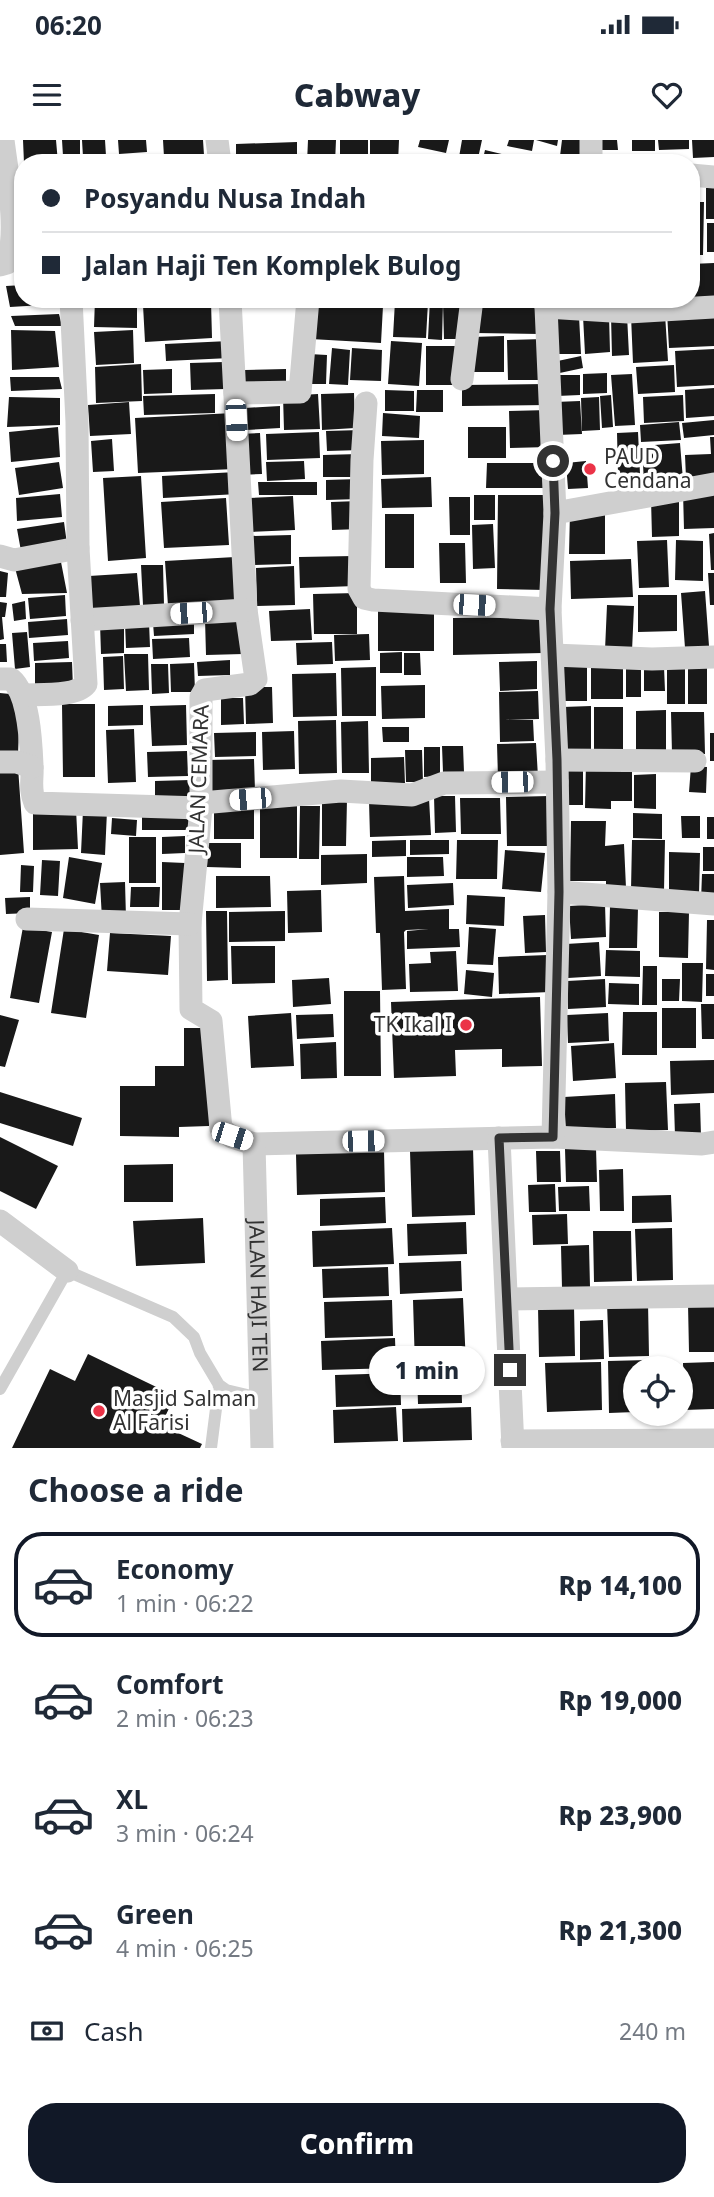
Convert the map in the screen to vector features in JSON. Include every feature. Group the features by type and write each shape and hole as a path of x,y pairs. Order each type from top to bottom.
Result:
{"street":[{"path":"4,140 14,199"},
{"path":"0,265 7,262 14,239"},
{"path":"23,695 73,692 81,690 86,684 78,548 77,422 71,308"},
{"name":"JALAN CEMARA","path":"230,308 246,610 256,678 250,684 205,690 201,697 201,806 190,924 191,1009 211,1021 221,1129 254,1144"},
{"path":"234,393 300,392 307,308"},
{"path":"461,379 471,308"},
{"path":"547,308 555,513 550,609 559,892 553,1137"},
{"path":"592,308 628,312 697,308"},
{"path":"366,403 359,589 364,598 550,609"},
{"path":"555,513 714,484"},
{"path":"0,556 14,560 78,548"},
{"path":"82,620 246,610"},
{"path":"553,655 653,659 714,657"},
{"path":"0,679 11,679 19,685 23,695 32,767 30,791 35,803 201,806 341,791 412,795 444,783 695,761"},
{"path":"0,762 17,762 32,767"},
{"path":"559,892 714,904"},
{"path":"27,919 190,924"},
{"path":"254,1144 553,1137 702,1144 714,1142"},
{"path":"499,1138 512,1445 714,1440"},
{"name":"JALAN HAJI TEN","path":"254,1144 262,1448"},
{"path":"0,1222 67,1271"},
{"path":"507,1299 714,1296"}],"lane":[{"path":"0,1389 67,1271 173,1317 194,1337 219,1385 226,1390 260,1398"},
{"path":"211,1448 219,1385"}],"building":[{"path":"23,140 56,140 57,154 24,154"},
{"path":"62,140 80,140 80,154 63,154"},
{"path":"82,140 105,140 106,154 83,154"},
{"path":"118,140 146,140 147,152 119,154"},
{"path":"163,140 203,140 204,154 164,154"},
{"path":"308,140 336,140 335,154 307,154"},
{"path":"340,140 368,140 368,154 340,154"},
{"path":"370,140 399,140 398,154 370,154"},
{"path":"420,140 449,140 446,153 418,147"},
{"path":"462,140 482,140 479,154 460,154"},
{"path":"509,140 534,140 532,151 507,146"},
{"path":"536,140 558,140 557,146"},
{"path":"562,140 591,140 590,154 560,154"},
{"path":"593,140 617,140 618,150 593,150"},
{"path":"632,140 655,140 655,151 632,151"},
{"path":"658,140 689,140 689,149 659,150"},
{"path":"692,140 714,140 714,157 700,158 700,154 693,154"},
{"path":"297,142 297,154 236,154 236,144"},
{"path":"485,150 501,154 484,154"},
{"path":"714,187 714,219 706,219 706,188"},
{"path":"700,202 704,202 703,255 700,255"},
{"path":"707,223 714,223 714,252 707,252"},
{"path":"714,263 714,298 700,299 700,264"},
{"path":"6,286 14,286 14,307 10,307"},
{"path":"95,308 137,308 137,328 94,327"},
{"path":"143,308 211,308 212,338 145,342"},
{"path":"313,308 383,308 381,343 311,339"},
{"path":"395,308 428,308 426,338 393,337"},
{"path":"430,308 443,308 442,340 428,339"},
{"path":"443,308 466,308 466,339 444,339"},
{"path":"475,308 540,308 540,334 475,333"},
{"path":"714,310 714,346 669,348 667,312"},
{"path":"59,314 62,326 15,326 11,316"},
{"path":"665,314 668,361 633,363 631,316"},
{"path":"609,315 610,352 585,354 583,316"},
{"path":"627,315 629,355 612,356 611,316"},
{"path":"579,316 581,354 557,354 555,317"},
{"path":"11,330 55,331 59,367 12,370"},
{"path":"133,330 134,363 96,365 94,332"},
{"path":"504,336 504,372 471,372 471,337"},
{"path":"543,339 543,380 508,380 507,340"},
{"path":"229,341 230,358 166,361 165,344"},
{"path":"391,341 422,343 419,386 388,384"},
{"path":"426,346 455,346 455,385 426,385"},
{"path":"332,348 350,350 348,385 329,384"},
{"path":"352,348 382,350 381,381 350,380"},
{"path":"714,349 714,385 677,387 675,351"},
{"path":"309,354 327,355 326,384 307,384"},
{"path":"581,356 583,368 555,374 553,362"},
{"path":"224,362 225,389 191,390 190,363"},
{"path":"141,364 142,401 96,403 95,367"},
{"path":"674,365 675,392 638,394 636,367"},
{"path":"172,369 172,393 144,394 143,370"},
{"path":"286,369 286,387 245,388 245,370"},
{"path":"607,373 607,393 583,394 583,374"},
{"path":"632,374 635,425 615,426 611,375"},
{"path":"557,375 580,375 580,395 557,396"},
{"path":"10,377 59,377 62,389 11,391"},
{"path":"546,384 547,405 462,406 462,385"},
{"path":"714,388 714,416 686,418 685,390"},
{"path":"385,390 414,391 414,411 385,411"},
{"path":"417,390 443,390 443,412 416,412"},
{"path":"354,393 355,428 322,430 321,394"},
{"path":"215,394 215,413 144,415 143,396"},
{"path":"318,394 320,429 284,430 283,396"},
{"path":"611,395 613,427 602,428 600,396"},
{"path":"683,395 684,421 644,423 643,397"},
{"path":"9,397 60,398 60,425 7,427"},
{"path":"599,397 600,430 582,431 581,398"},
{"path":"580,401 582,434 557,435 555,402"},
{"path":"129,402 131,434 90,436 88,405"},
{"path":"280,406 280,428 246,430 245,408"},
{"path":"549,410 549,447 510,448 509,411"},
{"path":"233,413 235,469 138,473 135,418"},
{"path":"383,413 420,416 419,438 382,436"},
{"path":"714,420 714,435 684,438 682,423"},
{"path":"679,422 681,440 641,442 640,425"},
{"path":"58,427 60,457 11,462 9,432"},
{"path":"468,427 506,427 506,458 468,458"},
{"path":"361,430 361,450 327,451 326,431"},
{"path":"319,432 320,458 267,460 266,434"},
{"path":"638,432 640,474 618,475 617,433"},
{"path":"260,433 262,474 240,475 239,434"},
{"path":"710,437 714,437 714,477 686,478 685,455 711,454"},
{"path":"112,439 114,471 93,472 91,441"},
{"path":"424,440 424,474 382,475 381,441"},
{"path":"680,443 683,480 644,483 642,446"},
{"path":"359,454 360,477 323,477 323,455"},
{"path":"304,461 305,479 267,481 266,462"},
{"path":"586,461 588,488 568,489 566,463"},
{"path":"59,462 63,488 19,495 15,468"},
{"path":"487,463 549,463 549,488 486,488"},
{"path":"236,472 238,494 163,498 162,476"},
{"path":"141,476 146,558 108,561 103,478"},
{"path":"431,477 432,507 382,508 381,479"},
{"path":"359,479 359,499 326,500 326,480"},
{"path":"258,482 317,482 317,495 259,495"},
{"path":"714,491 714,528 684,529 683,492"},
{"path":"60,494 62,517 17,521 16,498"},
{"path":"474,495 495,495 495,520 474,520"},
{"path":"498,495 548,495 546,590 497,589"},
{"path":"293,496 295,530 250,532 248,498"},
{"path":"449,497 470,497 470,535 450,535"},
{"path":"226,498 229,545 164,548 161,502"},
{"path":"679,498 679,536 652,537 651,499"},
{"path":"359,501 360,529 332,530 331,502"},
{"path":"570,512 605,513 605,554 569,554"},
{"path":"385,514 414,514 414,568 385,568"},
{"path":"64,522 67,544 21,551 17,529"},
{"path":"493,524 495,568 473,569 472,525"},
{"path":"714,533 714,570 711,570 709,534"},
{"path":"291,535 291,564 250,565 250,536"},
{"path":"667,540 669,587 639,588 637,541"},
{"path":"676,540 703,541 703,581 675,580"},
{"path":"439,543 465,543 466,583 440,583"},
{"path":"354,556 355,586 300,588 299,557"},
{"path":"235,557 237,602 168,606 165,561"},
{"path":"631,559 633,597 571,599 570,561"},
{"path":"61,562 67,593 22,594 15,568"},
{"path":"141,565 163,565 164,605 143,605"},
{"path":"294,566 295,605 257,606 256,568"},
{"path":"0,571 8,573 6,597 0,597"},
{"path":"137,573 140,606 91,610 89,576"},
{"path":"708,573 714,573 714,605 710,605"},
{"path":"705,591 709,646 685,648 681,593"},
{"path":"357,593 357,634 314,634 313,594"},
{"path":"65,595 66,616 30,619 28,598"},
{"path":"638,595 677,595 677,631 638,632"},
{"path":"25,601 26,619 14,621 12,604"},
{"path":"0,602 7,603 5,617 2,617 4,639 0,640"},
{"path":"607,605 634,606 632,651 605,650"},
{"path":"378,608 434,608 434,651 378,651"},
{"path":"310,609 312,640 271,641 269,611"},
{"path":"543,617 543,653 453,655 453,618"},
{"path":"242,618 243,654 206,655 205,619"},
{"path":"67,619 68,635 29,638 28,622"},
{"path":"194,621 194,634 154,636 153,623"},
{"path":"124,622 124,653 101,654 100,623"},
{"path":"149,622 150,647 126,648 125,623"},
{"path":"27,632 30,667 15,669 12,633"},
{"path":"369,634 370,660 335,661 334,635"},
{"path":"189,638 190,657 153,659 152,639"},
{"path":"68,641 69,658 34,661 33,643"},
{"path":"332,642 333,664 297,665 296,643"},
{"path":"0,644 6,644 7,662 0,662"},
{"path":"402,652 402,673 380,673 380,653"},
{"path":"404,653 420,653 421,675 404,675"},
{"path":"124,654 148,654 149,690 126,691"},
{"path":"123,656 124,689 104,690 103,657"},
{"path":"587,659 587,701 563,701 563,660"},
{"path":"230,660 230,675 198,676 197,662"},
{"path":"537,661 537,689 500,691 499,662"},
{"path":"72,662 73,688 35,689 35,663"},
{"path":"591,662 623,662 623,699 591,699"},
{"path":"194,663 195,692 171,692 170,664"},
{"path":"151,664 168,664 169,693 152,694"},
{"path":"641,664 641,697 626,697 626,665"},
{"path":"667,666 685,666 685,704 667,704"},
{"path":"376,667 376,716 342,716 341,668"},
{"path":"664,667 665,691 644,691 644,668"},
{"path":"688,667 707,667 707,704 688,704"},
{"path":"336,673 337,716 293,717 292,674"},
{"path":"425,685 425,718 382,719 381,686"},
{"path":"245,687 272,687 273,723 246,724"},
{"path":"538,691 539,719 505,720 533,720 534,741 500,742 499,692"},
{"path":"0,693 20,695 18,756 0,755"},
{"path":"221,698 243,698 244,724 221,725"},
{"path":"62,704 95,704 95,777 63,777"},
{"path":"143,705 143,725 108,726 108,706"},
{"path":"186,705 187,745 152,746 150,706"},
{"path":"591,706 591,754 563,754 563,707"},
{"path":"594,707 623,707 623,752 594,752"},
{"path":"666,710 666,751 636,752 636,711"},
{"path":"671,712 704,712 705,754 672,754"},
{"path":"336,720 337,773 299,774 298,721"},
{"path":"368,721 369,773 342,773 341,722"},
{"path":"382,727 409,727 409,742 383,742"},
{"path":"134,729 136,782 108,783 106,730"},
{"path":"294,731 295,769 263,770 262,732"},
{"path":"256,732 256,756 215,757 214,733"},
{"path":"710,733 714,733 714,761 710,761"},
{"path":"536,743 538,777 498,778 497,744"},
{"path":"442,746 463,746 464,772 443,772"},
{"path":"424,747 440,747 440,776 424,777"},
{"path":"405,750 422,750 423,782 406,782"},
{"path":"187,751 188,776 148,777 147,752"},
{"path":"404,757 405,783 371,784 371,758"},
{"path":"254,759 255,791 208,792 207,760"},
{"path":"586,762 632,769 632,801 611,801 611,809 585,808"},
{"path":"691,766 707,767 706,793 689,792"},
{"path":"18,767 24,853 0,855 0,769"},
{"path":"562,770 583,770 583,805 562,805"},
{"path":"656,774 656,809 634,808 634,775"},
{"path":"190,780 190,797 155,798 155,781"},
{"path":"434,796 455,796 456,832 435,833"},
{"path":"549,796 549,846 507,846 506,797"},
{"path":"429,798 431,835 370,837 369,801"},
{"path":"460,798 500,798 501,834 461,834"},
{"path":"322,799 347,799 346,846 322,846"},
{"path":"260,801 297,801 297,858 260,858"},
{"path":"300,806 320,806 319,859 299,859"},
{"path":"214,808 254,808 254,839 214,839"},
{"path":"76,809 78,849 33,850 33,810"},
{"path":"83,810 107,811 105,855 81,853"},
{"path":"142,812 191,812 191,830 142,830"},
{"path":"633,813 662,814 662,839 633,838"},
{"path":"681,816 700,816 700,838 682,838"},
{"path":"707,817 714,817 714,839 707,839"},
{"path":"112,818 137,820 136,836 111,834"},
{"path":"571,821 606,821 605,846 624,844 626,888 606,889 606,881 570,881"},
{"path":"185,836 185,853 162,854 162,837"},
{"path":"129,837 156,837 156,883 129,883"},
{"path":"406,840 406,856 372,857 372,841"},
{"path":"410,840 449,840 449,854 410,855"},
{"path":"457,840 498,840 497,879 456,879"},
{"path":"632,840 665,840 664,891 631,890"},
{"path":"208,843 241,843 241,868 207,867"},
{"path":"703,847 714,847 714,871 703,871"},
{"path":"505,850 545,853 541,892 502,889"},
{"path":"669,852 700,853 699,895 669,894"},
{"path":"367,854 367,883 321,885 321,855"},
{"path":"69,857 102,863 95,904 63,898"},
{"path":"407,857 443,857 444,876 407,877"},
{"path":"42,860 60,861 58,896 40,895"},
{"path":"162,862 185,863 184,910 162,910"},
{"path":"21,865 34,866 33,892 20,892"},
{"path":"702,874 714,874 714,901 701,901"},
{"path":"216,876 270,876 271,907 216,908"},
{"path":"404,876 405,911 449,909 449,929 459,929 460,947 407,949 407,931 429,929 406,930 406,989 382,990 374,877"},
{"path":"125,882 126,918 102,919 100,883"},
{"path":"453,883 454,905 408,908 407,885"},
{"path":"131,887 160,887 159,907 130,907"},
{"path":"321,890 322,932 288,933 287,891"},
{"path":"467,895 505,897 504,926 466,924"},
{"path":"30,897 30,913 6,914 5,898"},
{"path":"605,904 606,937 571,939 569,906"},
{"path":"610,906 638,907 637,948 609,948"},
{"path":"206,911 227,911 228,980 207,981"},
{"path":"285,911 285,941 229,942 229,912"},
{"path":"659,912 689,912 688,958 659,957"},
{"path":"545,915 546,952 525,953 523,916"},
{"path":"707,920 714,920 714,970 706,969"},
{"path":"23,927 52,932 39,1003 10,998"},
{"path":"469,927 496,929 493,965 467,964"},
{"path":"64,929 99,935 86,1018 51,1013"},
{"path":"110,933 171,936 168,975 107,971"},
{"path":"599,942 601,976 568,978 566,944"},
{"path":"231,946 275,946 275,983 232,984"},
{"path":"606,950 640,951 640,977 605,976"},
{"path":"456,951 458,991 410,992 409,964 431,963 430,952"},
{"path":"548,955 550,992 499,994 498,957"},
{"path":"682,963 703,963 702,1002 682,1001"},
{"path":"643,966 657,966 657,1005 642,1005"},
{"path":"466,970 494,973 492,997 464,994"},
{"path":"706,974 714,974 714,996 706,996"},
{"path":"329,978 331,1004 293,1007 292,980"},
{"path":"605,979 606,1007 568,1009 567,981"},
{"path":"662,979 680,979 679,1001 662,1001"},
{"path":"609,983 639,984 639,1005 608,1004"},
{"path":"344,991 380,991 381,1076 344,1076"},
{"name":"TK Ikal I","path":"540,997 542,1066 502,1067 502,1049 455,1050 456,1076 394,1078 391,1002"},
{"path":"701,1004 714,1004 714,1039 702,1039"},
{"path":"662,1008 696,1008 696,1048 662,1048"},
{"path":"623,1012 657,1012 657,1055 622,1055"},
{"path":"291,1013 294,1066 251,1068 248,1016"},
{"path":"608,1013 609,1041 568,1043 567,1015"},
{"path":"333,1014 334,1037 297,1039 296,1015"},
{"path":"0,1015 19,1020 5,1067 0,1066"},
{"path":"184,1028 209,1028 209,1126 179,1127 179,1137 120,1136 120,1086 155,1086 155,1066 184,1066"},
{"path":"336,1042 337,1078 301,1079 300,1044"},
{"path":"614,1043 616,1078 573,1081 571,1046"},
{"path":"714,1060 714,1093 671,1095 670,1061"},
{"path":"666,1082 668,1130 626,1131 625,1083"},
{"path":"0,1092 82,1118 73,1146 0,1123"},
{"path":"615,1094 616,1128 566,1131 564,1097"},
{"path":"700,1103 701,1136 675,1136 674,1104"},
{"path":"0,1137 58,1166 36,1209 0,1191"},
{"path":"473,1148 475,1215 412,1217 410,1151"},
{"path":"596,1148 597,1182 566,1182 565,1149"},
{"path":"384,1151 385,1192 297,1195 296,1154"},
{"path":"536,1151 560,1151 561,1182 537,1182"},
{"path":"173,1164 173,1202 124,1202 124,1165"},
{"path":"623,1169 624,1211 600,1211 599,1170"},
{"path":"555,1184 556,1212 529,1212 528,1185"},
{"path":"589,1186 590,1211 559,1211 558,1187"},
{"path":"671,1195 672,1222 632,1223 632,1196"},
{"path":"385,1197 386,1223 320,1226 320,1199"},
{"path":"567,1214 568,1244 533,1245 532,1215"},
{"path":"203,1218 205,1263 136,1266 133,1221"},
{"path":"466,1222 467,1254 408,1256 407,1224"},
{"path":"392,1228 394,1264 313,1267 312,1231"},
{"path":"672,1228 673,1280 637,1281 635,1229"},
{"path":"593,1231 631,1231 632,1281 594,1282"},
{"path":"589,1245 590,1287 562,1288 561,1246"},
{"path":"461,1261 462,1291 400,1294 399,1263"},
{"path":"388,1267 389,1296 323,1298 322,1269"},
{"path":"463,1298 466,1365 415,1367 413,1300"},
{"path":"392,1300 393,1336 325,1338 324,1302"},
{"path":"648,1302 649,1356 609,1357 607,1303"},
{"path":"688,1304 714,1304 714,1352 689,1352"},
{"path":"574,1306 575,1356 539,1357 538,1307"},
{"path":"603,1320 604,1359 580,1360 580,1321"},
{"path":"395,1338 396,1368 322,1370 321,1341"},
{"name":"Masjid Salman Al Farisi","path":"88,1354 175,1396 161,1425 202,1444 200,1448 12,1448 50,1369 75,1381"},
{"path":"608,1361 623,1361 623,1412 609,1413"},
{"path":"601,1362 602,1410 547,1412 545,1363"},
{"path":"714,1362 714,1409 693,1410 693,1363"},
{"path":"461,1369 462,1403 418,1404 417,1371"},
{"path":"400,1373 401,1405 336,1407 335,1375"},
{"path":"396,1407 398,1441 334,1443 333,1410"},
{"path":"471,1407 472,1440 403,1442 402,1409"}],"place":[{"name":"PAUD Cendana","path":"590,469"},
{"name":"TK Ikal I","path":"466,1025"},
{"name":"Masjid Salman Al Farisi","path":"99,1411"}],"route":[{"path":"510,1370 499,1138 553,1137 559,892 557,760 550,609 555,513 553,461"}]}
